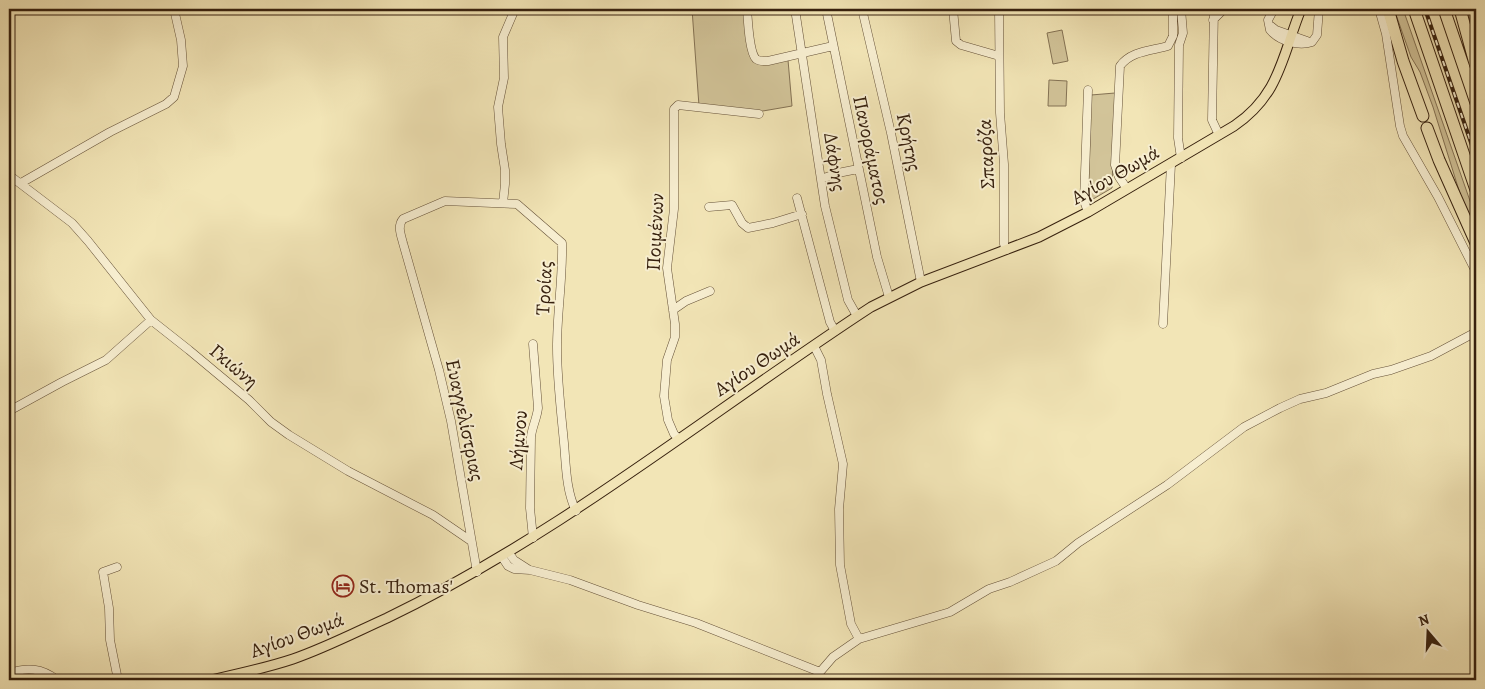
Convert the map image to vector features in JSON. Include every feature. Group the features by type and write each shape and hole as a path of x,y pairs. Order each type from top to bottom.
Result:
{"highway":[{"path":"1388,9 1403,61 1423,116"},
{"path":"1414,9 1476,190"},
{"path":"1444,9 1476,103"},
{"path":"1460,9 1476,68"},
{"path":"1427,128 1439,160 1476,243"}],"main road":[{"name":"Αγίου Θωμά","path":"211,680 290,660 318,650 418,603 476,572 576,511 678,438 857,316 889,297 921,282 1039,237 1088,212 1219,135 1248,116 1266,96 1280,70 1301,9"}],"street":[{"path":"21,183 110,132 166,104 174,97 183,66 182,46 174,9"},
{"path":"503,203 506,184 498,107 504,78 503,37 515,9"},
{"path":"747,9 752,51 755,58 760,61 768,61 833,46"},
{"name":"Δάφνης","path":"795,9 820,179 827,214 848,300 857,316"},
{"name":"Πανοράματος","path":"826,9 877,257 889,297"},
{"name":"Κρήτης","path":"862,9 891,132 921,282"},
{"path":"953,9 956,41 960,45 999,56"},
{"name":"Σπαρόζα","path":"999,9 1004,172 1004,244 1006,250"},
{"path":"1127,189 1119,177 1115,165 1120,66 1126,58 1168,46 1173,36 1173,9"},
{"path":"1181,9 1183,33 1179,45 1178,138 1181,158"},
{"path":"1214,9 1212,120 1219,135"},
{"path":"1213,20 1224,9"},
{"path":"1274,9 1268,20 1273,28 1290,38 1307,41 1315,39 1319,26 1319,9"},
{"path":"1379,9 1386,34 1403,136 1438,197 1476,272"},
{"path":"1088,90 1084,201 1088,212"},
{"name":"Ποιμένων","path":"678,438 668,420 664,396 667,360 675,337 667,268 674,209 674,108 678,106 759,114"},
{"path":"1163,324 1171,164"},
{"path":"820,179 858,169"},
{"name":"Γκιώνη","path":"9,175 72,223 151,320 249,400 271,422 348,471 419,507 471,541"},
{"path":"797,198 830,322 835,331"},
{"name":"Τροίας","path":"412,277 400,223 403,219 445,201 518,204 562,243 557,345 559,410 571,498 576,511"},
{"path":"709,207 732,205 742,223 748,228 802,214"},
{"name":"Ευαγγελίστριας","path":"412,277 452,421 476,572"},
{"path":"673,310 686,301 710,291"},
{"path":"9,411 106,360 151,320"},
{"path":"505,555 508,566 514,569 530,570 570,580 638,605 696,623 820,672 833,658 859,639 950,612 989,589 1010,582 1056,561 1078,543 1166,485 1244,427 1268,414 1300,399 1326,393 1373,374 1391,370 1431,356 1476,332"},
{"name":"Λήμνου","path":"532,538 530,508 531,437 538,408 533,344"},
{"path":"814,346 821,360 844,464 839,509 840,565 851,624 859,639"},
{"path":"117,567 103,572 109,608 110,640 118,680"},
{"path":"9,673 26,668 34,669 57,680"}],"shaded area":[{"path":"692,9 745,9 754,61 788,60 792,106 757,112 699,106"},
{"path":"1394,9 1403,9 1476,218 1476,234 1462,200 1433,107 1420,72 1411,57"},
{"path":"1467,9 1476,9 1476,45"},
{"path":"1062,30 1068,61 1053,64 1047,33"},
{"path":"1049,80 1067,81 1066,106 1048,106"},
{"path":"1115,93 1112,188 1088,202 1091,95"}],"railway":[{"path":"1425,9 1476,157"}],"place":[{"name":"St. Thomas'","path":"343,586"}]}
